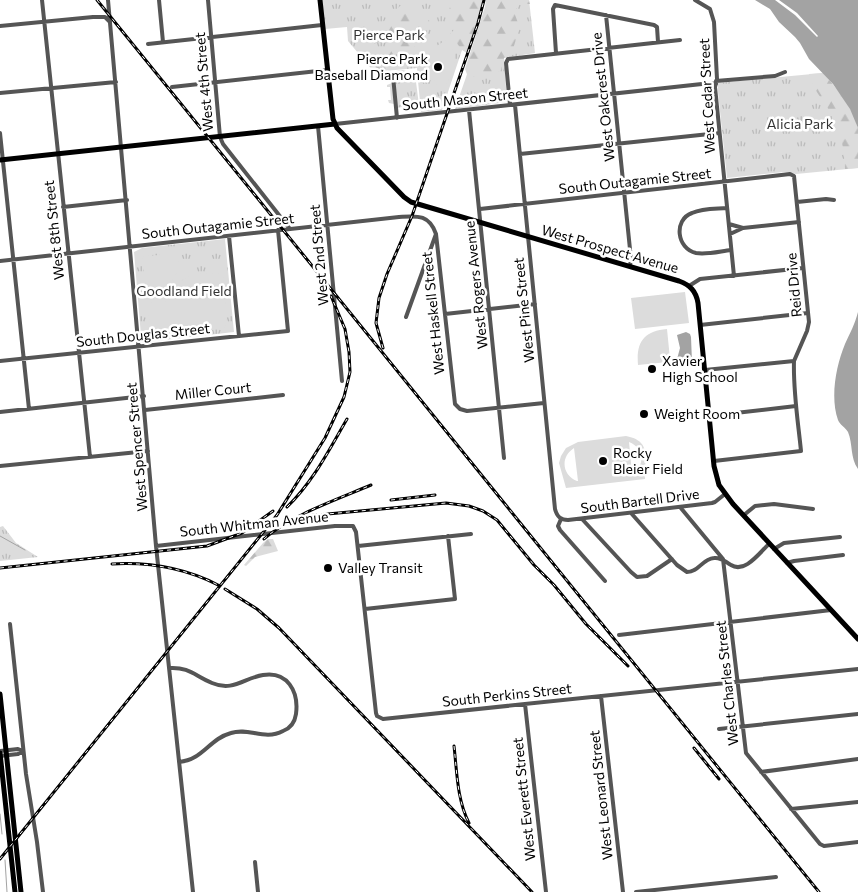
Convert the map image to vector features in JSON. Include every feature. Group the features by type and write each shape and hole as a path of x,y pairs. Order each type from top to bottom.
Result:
{"main road":[{"path":"320,0 332,117 335,124"},
{"name":"South Mason Street","path":"1,160 205,140 335,124"},
{"name":"West Prospect Avenue","path":"335,124 406,199 679,281 690,286 697,298 717,480 725,494 858,639"},
{"path":"0,694 2,753 15,892"},
{"path":"2,753 21,892"}],"street":[{"name":"West 8th Street","path":"42,0 90,457"},
{"name":"West Spencer Street","path":"108,0 140,346 156,546 193,892"},
{"path":"159,0 163,42"},
{"name":"West 4th Street","path":"208,0 218,137 290,229"},
{"name":"West Cedar Street","path":"695,0 708,7 713,14 719,133 734,276"},
{"path":"658,42 657,28 654,24 559,5 554,6 553,9 556,53 680,40"},
{"path":"92,17 103,14 110,15"},
{"name":"West Oakcrest Drive","path":"606,15 630,266"},
{"path":"0,26 92,17 105,17 110,23"},
{"path":"148,44 322,26"},
{"name":"West Pine Street","path":"556,53 506,60 520,154 556,514 561,519"},
{"path":"172,87 327,70"},
{"name":"South Mason Street","path":"335,124 716,83 775,76 785,72"},
{"path":"382,77 393,76 397,118"},
{"path":"0,93 116,82"},
{"name":"West Rogers Avenue","path":"469,110 504,458"},
{"name":"West 2nd Street","path":"318,126 342,381"},
{"path":"0,133 1,160 29,409"},
{"path":"520,154 719,133"},
{"name":"South Outagamie Street","path":"480,209 792,175"},
{"name":"Reid Drive","path":"714,461 801,451 794,361 808,331 808,313 795,179 792,175"},
{"path":"63,206 127,200"},
{"path":"797,202 834,200"},
{"path":"426,219 430,207"},
{"path":"727,208 697,211 689,214 681,223 679,236 684,245 694,252 731,250"},
{"name":"South Outagamie Street","path":"0,261 412,216 426,219"},
{"name":"West Haskell Street","path":"426,219 432,225 436,234 453,399 458,407 467,411 500,408"},
{"path":"730,234 742,228 799,222"},
{"path":"729,224 742,228"},
{"name":"South Douglas Street","path":"0,361 288,331 278,230"},
{"path":"406,317 436,234"},
{"path":"229,236 239,336"},
{"path":"690,286 700,279 804,268"},
{"path":"445,314 535,304"},
{"path":"700,325 808,313"},
{"path":"705,370 794,361"},
{"name":"Miller Court","path":"145,410 283,395"},
{"path":"0,412 144,396"},
{"path":"500,408 544,403"},
{"path":"709,416 796,406"},
{"path":"0,466 148,451"},
{"name":"South Bartell Drive","path":"561,519 582,519 714,503 725,494"},
{"path":"744,515 755,506 774,504 813,509"},
{"path":"680,507 731,565 742,567 770,544"},
{"path":"631,513 684,571 696,570 710,559 724,559"},
{"path":"561,519 558,526 560,530 605,581"},
{"path":"582,519 631,572 638,577 647,576 672,559"},
{"name":"South Whitman Avenue","path":"156,546 341,525 351,525 354,527 358,546"},
{"path":"448,536 455,599 365,609 358,546 448,536 471,534"},
{"path":"774,549 784,543 840,537"},
{"path":"788,563 843,555"},
{"name":"West Charles Street","path":"724,559 746,753 822,846 858,842"},
{"name":"South Perkins Street","path":"365,609 376,713 384,720 858,668"},
{"path":"619,635 831,610"},
{"path":"10,624 23,751 43,892"},
{"path":"170,668 185,668 212,683 223,686 240,684 260,675 280,676 293,689 296,702 292,725 284,731 268,736 244,731 230,733 218,739 194,759 179,762"},
{"name":"West Leonard Street","path":"601,696 622,892"},
{"name":"West Everett Street","path":"525,704 546,892"},
{"path":"719,729 858,714"},
{"path":"2,753 18,749 23,751"},
{"path":"761,772 858,759"},
{"path":"791,810 858,802"},
{"path":"255,862 258,892"},
{"path":"636,892 776,877"}],"green space":[{"name":"Pierce Park","path":"322,0 477,0 442,110 421,112 418,81 416,82 419,105 395,108 394,104 389,103 388,100 391,100 390,87 387,87 387,85 392,83 392,79 389,79 388,72 403,70 417,74 417,68 374,72 348,41 347,27 325,29"},
{"path":"450,0 484,0 467,53 462,50 450,34 455,29 449,10"},
{"path":"486,0 529,0 530,4 520,4 514,12 518,23 517,36 513,49 504,58 501,70 494,75 468,77 465,69"},
{"path":"491,0 529,0 535,53 504,58 507,102 455,109 486,19"},
{"path":"409,5 422,18 429,20 430,26 426,31 414,27 404,28 375,44 363,48 353,41 351,29 358,22 368,18 376,25 382,23 400,6"},
{"path":"404,37 423,42 412,48 405,47 378,70 367,57 383,52"},
{"name":"Pierce Park Baseball Diamond","path":"447,39 454,52 455,59 453,71 441,89 419,63 419,58"},
{"name":"Alicia Park","path":"823,73 858,128 858,168 796,174 784,172 727,178 718,83"},
{"path":"823,73 844,99 856,122 858,129 858,168 845,169 843,147 837,125 813,85 809,74"},
{"name":"Goodland Field","path":"225,239 234,332 147,342 143,340 141,336 134,252 142,248"},
{"path":"179,255 175,276 167,286 147,294 142,259 144,256"},
{"path":"199,273 223,274 227,324 223,329 173,334 173,330 150,332 148,303 169,301 173,290 180,282 188,276"},
{"path":"685,292 689,323 635,329 631,298"},
{"path":"667,329 670,359 668,362 638,365 638,350 643,339 652,332"},
{"path":"626,436 635,439 644,447 646,458 645,479 566,488 559,463 566,448 578,442","holes":["629,442 638,448 641,457 640,466 632,474","574,448 578,481 568,475 565,466 566,456"]},
{"path":"3,526 16,543 38,557 0,561 0,527"},
{"path":"268,539 273,539 278,551 255,557 246,566 244,565 263,543"}],"shaded area":[{"path":"755,0 775,0 795,15 817,37 797,13 779,0 858,0 858,128 850,109 833,84 809,59 800,43 779,22 770,9"},
{"path":"858,312 858,469 855,465 848,432 838,420 834,392 839,362"},
{"path":"686,332 691,337 692,362 676,363 680,348 677,335"}],"waterway":[{"path":"0,536 25,550"},
{"path":"0,814 2,834"},
{"path":"5,860 7,892"}],"railway":[{"path":"97,0 819,892"},
{"path":"383,348 376,323 379,298 387,274 412,216 478,23 484,0"},
{"path":"0,859 277,515 325,438 344,397 350,372 345,329 331,296"},
{"path":"287,507 313,476 347,419"},
{"path":"264,539 287,522 371,485"},
{"path":"391,500 435,495"},
{"path":"306,516 446,503 469,506 483,511 497,520 586,624 628,666"},
{"path":"0,568 207,546 242,533 273,511"},
{"path":"112,564 166,567 193,574 218,585"},
{"path":"225,589 257,609 279,628 532,892"},
{"path":"454,746 460,795 469,823"},
{"path":"694,748 719,779"}],"place":[{"name":"Pierce Park Baseball Diamond","path":"438,67"},
{"name":"Xavier High School","path":"652,369"},
{"name":"Weight Room","path":"644,414"},
{"name":"Rocky Bleier Field","path":"603,461"},
{"name":"Valley Transit","path":"328,568"}]}
